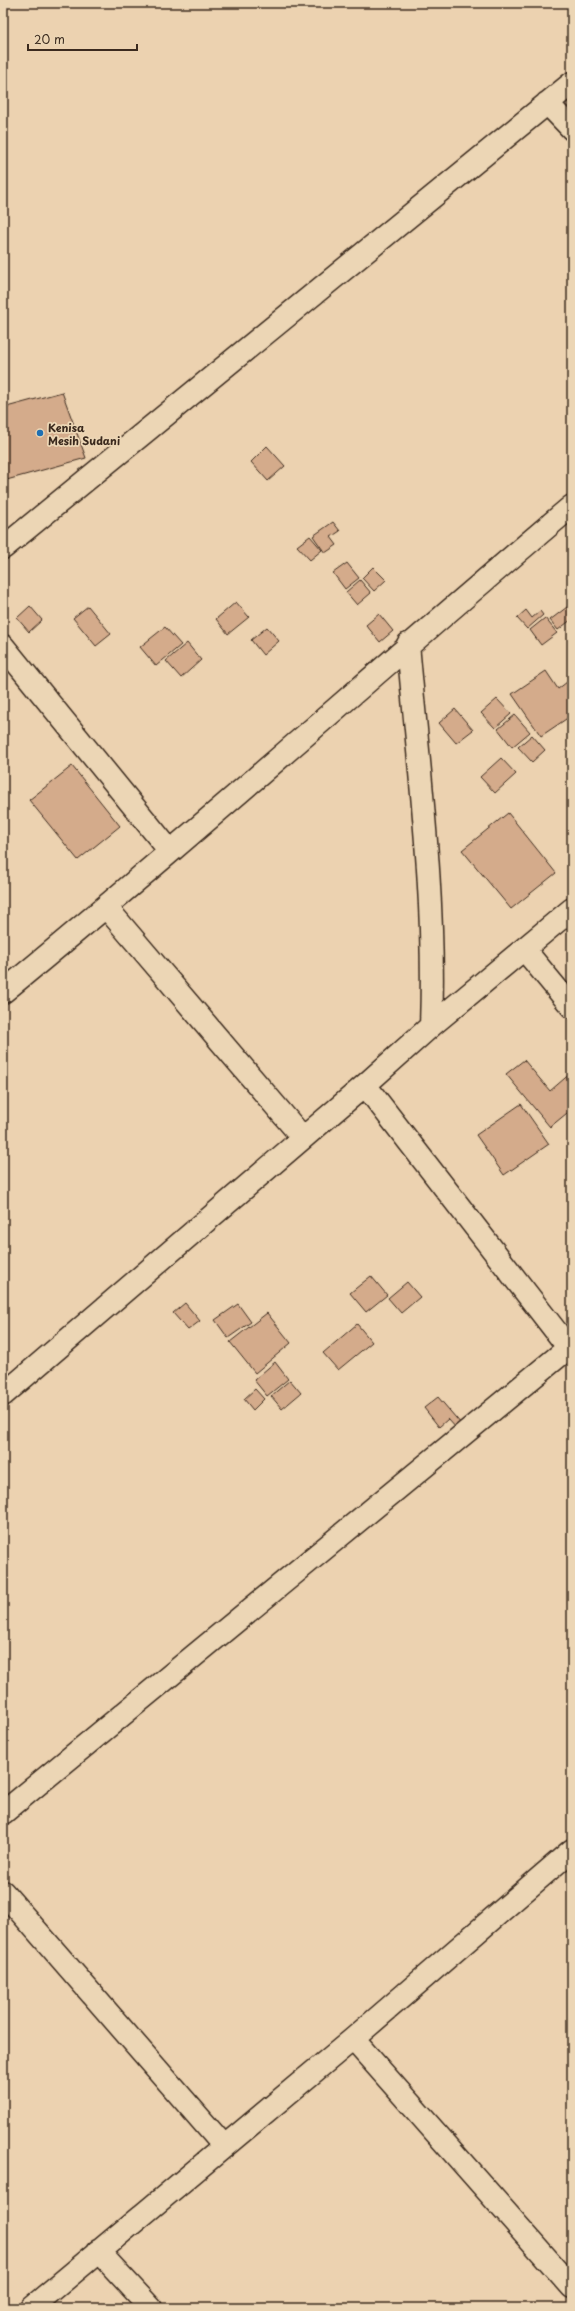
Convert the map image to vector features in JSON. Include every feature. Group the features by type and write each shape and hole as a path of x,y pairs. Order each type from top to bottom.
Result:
{"street":[{"path":"3,548 572,83"},
{"path":"547,103 572,129"},
{"path":"3,992 106,907 408,644 572,506"},
{"path":"408,644 432,913 434,963 432,1026"},
{"path":"3,646 170,851"},
{"path":"106,907 303,1138"},
{"path":"3,1395 366,1085 432,1026 572,909"},
{"path":"524,949 572,1008"},
{"path":"3,1813 571,1348 366,1085"},
{"path":"31,2308 352,2039 572,1850"},
{"path":"3,1892 224,2146"},
{"path":"352,2039 572,2287"},
{"path":"98,2251 150,2308"}],"building":[{"name":"Kenisa Mesih Sudani","path":"62,392 86,458 3,481 3,408"},
{"path":"267,446 285,466 268,481 251,462"},
{"path":"333,522 340,531 331,537 337,545 325,553 313,536"},
{"path":"310,536 322,550 310,560 297,546"},
{"path":"347,563 359,578 345,589 333,573"},
{"path":"373,567 386,580 374,591 362,578"},
{"path":"360,580 371,593 357,605 346,592"},
{"path":"236,602 249,617 228,634 216,619"},
{"path":"571,604 572,619 558,630 550,620"},
{"path":"30,606 42,620 29,632 17,618"},
{"path":"88,606 111,634 96,646 73,618"},
{"path":"526,610 532,618 540,611 543,615 527,629 517,618"},
{"path":"379,614 393,631 380,642 366,625"},
{"path":"545,618 557,633 541,645 530,630"},
{"path":"165,627 181,645 156,666 140,647"},
{"path":"267,627 279,641 263,655 251,640"},
{"path":"187,643 201,660 181,678 166,661"},
{"path":"546,671 558,689 567,682 572,690 572,715 541,736 512,694"},
{"path":"497,699 511,714 495,728 481,713"},
{"path":"455,709 473,730 456,743 439,723"},
{"path":"515,715 530,732 512,747 498,729"},
{"path":"532,735 545,750 532,762 518,747"},
{"path":"501,758 516,774 495,793 480,777"},
{"path":"72,766 120,826 78,860 29,800"},
{"path":"508,813 556,873 511,909 462,850"},
{"path":"524,1060 550,1091 572,1072 572,1109 550,1127 506,1074"},
{"path":"521,1104 549,1144 504,1175 476,1135"},
{"path":"371,1276 387,1295 366,1312 350,1293"},
{"path":"407,1282 420,1297 401,1313 388,1298"},
{"path":"185,1303 200,1321 188,1330 173,1313"},
{"path":"238,1304 251,1322 228,1338 215,1320"},
{"path":"267,1313 291,1343 255,1373 230,1342"},
{"path":"357,1324 372,1342 338,1370 323,1353"},
{"path":"275,1362 288,1379 267,1396 254,1380"},
{"path":"290,1380 301,1393 282,1409 271,1396"},
{"path":"255,1389 264,1399 253,1410 244,1399"},
{"path":"438,1397 462,1425 457,1429 448,1419 439,1427 424,1408"}],"place":[{"name":"Kenisa Mesih Sudani","path":"40,433"}]}
